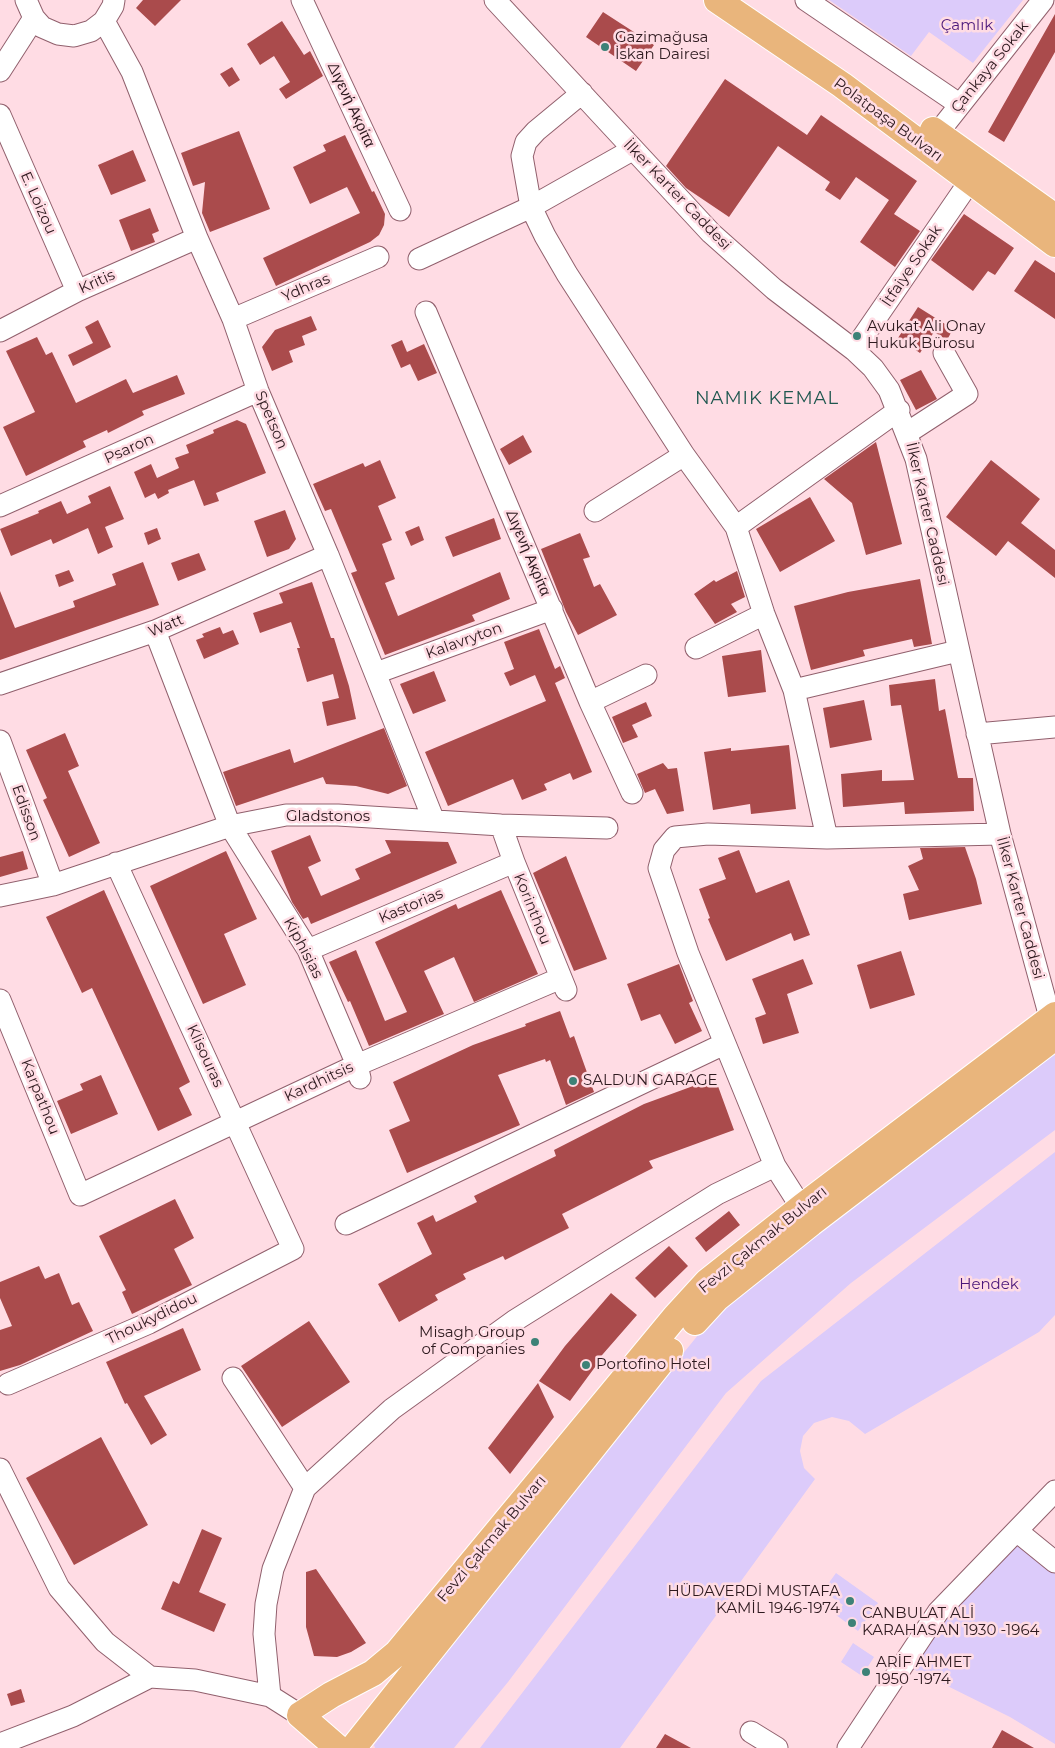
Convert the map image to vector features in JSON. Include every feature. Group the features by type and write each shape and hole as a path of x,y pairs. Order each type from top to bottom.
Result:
{"main road":[{"name":"Polatpaşa Bulvarı","path":"717,0 842,85 1055,244"},
{"name":"Polatpaşa Bulvarı","path":"745,0 1055,217"},
{"name":"Fevzi Çakmak Bulvarı","path":"300,1715 331,1694 372,1673 397,1653 675,1317 707,1282 807,1215 1054,1026"},
{"name":"Fevzi Çakmak Bulvarı","path":"353,1748 686,1330 717,1298 807,1215"},
{"path":"300,1715 338,1748"}],"street":[{"path":"30,9 42,27 58,34 74,36 90,31 104,21 113,6 114,0"},
{"name":"Διγενή Ακρίτα","path":"302,0 400,210"},
{"name":"İlker Karter Caddesi","path":"495,0 582,93 632,150 711,233 774,289 854,350 873,368 889,390 916,459 1000,834 1054,1026"},
{"path":"806,0 959,104"},
{"name":"Çankaya Sokak","path":"937,134 1043,0"},
{"path":"0,71 30,9"},
{"name":"Spetson","path":"104,21 132,72 197,238 233,319 258,391 328,555 434,820"},
{"path":"582,93 536,130 526,142 522,156 531,206 545,236 567,274 684,455 736,527 764,614 794,690 827,838"},
{"name":"E. Loizou","path":"0,115 77,291"},
{"path":"419,259 531,206 632,150"},
{"name":"İtfaiye Sokak","path":"854,350 970,181"},
{"name":"Kritis","path":"0,331 77,291 197,238"},
{"name":"Ydhras","path":"233,319 378,257"},
{"name":"Διγενή Ακρίτα","path":"426,312 590,702 632,793"},
{"path":"907,433 967,394 944,352"},
{"name":"Psaron","path":"0,506 258,391"},
{"path":"736,527 898,410"},
{"path":"595,511 684,455"},
{"name":"Watt","path":"0,684 155,631 328,555"},
{"name":"Kalavryton","path":"376,673 552,610"},
{"path":"696,648 764,614"},
{"name":"Kiphisias","path":"155,631 230,826 308,950 359,1072"},
{"path":"794,690 958,651"},
{"path":"590,702 646,676"},
{"path":"977,734 1055,727"},
{"name":"Edisson","path":"0,741 53,885"},
{"name":"Gladstonos","path":"0,896 53,885 230,826 286,815 338,815 502,825 606,828"},
{"name":"Korinthou","path":"502,825 514,862 563,984"},
{"path":"807,1215 775,1166 724,1044 665,889 659,868 664,850 675,836 708,834 827,838 1000,834"},
{"name":"Kastorias","path":"308,950 514,862"},
{"name":"Klisouras","path":"116,864 293,1249"},
{"name":"Kardhitsis","path":"80,1194 235,1121 359,1072 563,984"},
{"name":"Karpathou","path":"0,1000 80,1194"},
{"path":"346,1224 724,1044"},
{"path":"270,1696 264,1634 266,1604 272,1569 305,1488 392,1409 514,1321 717,1194 775,1166"},
{"name":"Thoukydidou","path":"8,1384 149,1323 293,1249"},
{"path":"233,1378 305,1488"},
{"path":"0,1469 59,1588 104,1642 150,1677"},
{"path":"848,1748 938,1612 1018,1532 1055,1491"},
{"path":"1018,1532 1055,1562"},
{"path":"0,1744 73,1716 150,1677 195,1680 270,1696 300,1715"},
{"path":"751,1732 777,1748"}],"green space":[{"name":"Çamlık","path":"829,0 1023,0 973,63 929,32 911,56"},
{"path":"1055,1048 1055,1130 851,1283 726,1393 508,1682 454,1748 375,1748 374,1745 574,1488 720,1308"},
{"name":"Hendek","path":"1055,1152 1055,1315 1039,1332 865,1434 849,1421 832,1417 814,1423 803,1436 800,1451 804,1468 815,1479 620,1748 480,1748 761,1381"},
{"path":"1016,1541 1055,1572 1055,1744 1010,1717 907,1666 941,1616"},
{"path":"836,1573 878,1603 858,1631 836,1615 843,1605 823,1591"},
{"path":"853,1643 874,1657 862,1676 841,1662"}],"building":[{"path":"143,0 181,0 155,26 136,8"},
{"path":"603,12 654,45 636,71 586,37"},
{"path":"1055,14 1055,52 1004,142 988,132"},
{"path":"282,21 304,55 310,51 323,76 286,99 279,89 290,82 274,56 260,65 247,44"},
{"path":"232,67 240,80 229,87 220,74"},
{"path":"725,79 807,135 821,115 917,181 894,214 920,231 895,267 860,242 889,200 856,177 840,200 825,190 830,182 778,146 729,217 686,188 666,166"},
{"path":"239,131 270,209 210,232 202,213 205,182 193,186 181,153"},
{"path":"345,135 372,192 374,191 385,214 384,225 379,235 370,242 276,286 263,258 360,213 347,187 310,204 293,167 326,151 323,145"},
{"path":"133,150 146,181 111,195 98,165"},
{"path":"150,208 159,231 152,234 155,242 131,251 119,220"},
{"path":"964,214 1014,248 995,275 988,271 973,291 931,260"},
{"path":"1035,260 1055,273 1055,319 1014,291"},
{"path":"918,307 953,329 947,340 934,332 920,353 898,338"},
{"path":"311,316 317,330 302,336 305,345 289,351 293,362 272,371 262,347 275,330"},
{"path":"98,320 111,347 73,366 68,355 93,343 85,327"},
{"path":"37,337 46,355 52,352 76,403 126,379 133,393 177,375 185,394 142,411 144,415 108,433 107,430 83,441 86,447 26,476 3,427 35,412 6,351"},
{"path":"402,340 407,352 424,344 437,373 418,381 410,364 401,368 391,345"},
{"path":"921,370 937,399 916,410 900,380"},
{"path":"237,420 246,424 266,473 216,493 219,501 204,506 194,480 168,490 169,493 158,499 155,493 145,498 134,472 151,464 157,478 179,468 175,458 189,453 186,445 214,433 213,430"},
{"path":"523,435 532,452 509,465 500,449"},
{"path":"876,442 902,544 866,555 852,503 824,479"},
{"path":"380,460 396,498 378,506 392,540 382,544 395,579 385,583 398,616 500,572 510,599 472,615 475,621 385,655 351,573 357,571 331,509 325,511 313,484 363,463 365,467"},
{"path":"991,460 1040,499 1021,523 1055,550 1055,578 1008,541 996,556 946,517"},
{"path":"110,486 124,519 105,527 113,547 98,554 88,528 53,544 51,539 11,556 0,529 39,513 38,511 61,501 67,514 91,503 88,496"},
{"path":"810,497 835,541 780,572 756,529"},
{"path":"285,510 296,539 289,549 267,557 254,521"},
{"path":"494,518 501,539 453,557 445,537"},
{"path":"419,526 424,540 411,546 405,532"},
{"path":"157,528 161,539 148,545 144,533"},
{"path":"580,533 590,557 583,559 594,587 600,584 617,615 578,635 566,612 541,549"},
{"path":"199,553 206,570 178,581 171,563"},
{"path":"143,562 159,605 0,660 0,591 15,628 75,607 73,601 116,585 112,574"},
{"path":"69,570 74,581 59,587 55,575"},
{"path":"737,571 745,597 731,604 737,612 715,624 694,594 714,580 716,582"},
{"path":"920,579 932,644 914,647 912,639 863,650 865,656 811,670 794,606 848,592"},
{"path":"312,582 331,638 334,638 349,686 356,719 327,726 322,702 339,698 333,674 307,682 297,648 300,648 291,622 260,633 253,613 283,603 279,593"},
{"path":"220,627 223,634 233,630 239,644 204,659 196,640 204,637 202,634"},
{"path":"539,629 555,669 560,666 565,678 555,683 592,772 573,780 570,773 544,784 547,790 522,800 513,779 448,806 425,752 546,701 535,675 510,686 504,673 514,669 504,642"},
{"path":"761,650 766,692 728,697 722,656"},
{"path":"434,671 446,701 413,714 400,684"},
{"path":"935,679 939,711 945,709 958,778 973,778 974,811 905,814 904,802 843,807 841,774 882,770 882,781 914,780 901,705 891,706 889,685"},
{"path":"864,700 872,740 830,748 823,708"},
{"path":"646,702 652,716 632,725 638,737 623,743 612,717"},
{"path":"384,728 407,786 388,794 356,786 326,784 323,777 236,806 223,772 290,749 294,763"},
{"path":"65,733 79,766 68,771 100,843 69,857 43,800 47,798 26,750"},
{"path":"789,745 796,809 751,814 750,804 713,810 704,752 731,748 731,751"},
{"path":"663,763 668,769 677,768 684,811 667,814 655,789 645,793 637,774"},
{"path":"310,835 321,861 308,867 321,896 360,879 355,869 391,853 385,840 448,842 457,863 311,924 308,917 303,919 292,902 271,851"},
{"path":"965,847 982,904 909,920 903,894 919,890 908,866 923,859 920,848"},
{"path":"739,850 756,893 789,880 810,935 794,941 791,933 726,961 708,919 710,918 699,889 726,879 718,858"},
{"path":"23,851 28,869 0,877 0,857"},
{"path":"226,851 257,919 224,934 246,985 203,1004 150,886"},
{"path":"566,856 607,959 574,971 533,873"},
{"path":"104,890 190,1082 179,1088 192,1115 158,1131 92,988 82,993 46,917"},
{"path":"501,890 538,974 474,1002 454,957 424,971 444,1014 369,1046 350,1001 348,1002 329,962 356,950 385,1021 407,1012 375,942 456,904 458,909"},
{"path":"901,951 915,995 870,1009 857,965"},
{"path":"803,959 813,984 787,994 799,1033 763,1044 755,1018 766,1014 752,979"},
{"path":"679,964 693,1001 689,1003 702,1031 675,1044 660,1014 641,1021 627,984"},
{"path":"560,1011 570,1038 574,1036 594,1092 566,1105 550,1060 546,1062 545,1059 498,1075 520,1125 407,1173 389,1130 410,1121 393,1082 473,1045 526,1026 525,1024"},
{"path":"101,1075 118,1114 71,1134 57,1101 83,1090 80,1084"},
{"path":"715,1078 734,1130 649,1161 653,1168 562,1214 569,1228 505,1260 503,1256 463,1274 466,1279 435,1295 438,1300 399,1322 378,1284 432,1254 417,1223 433,1215 436,1222 477,1202 474,1196 556,1156 554,1150 644,1104"},
{"path":"175,1199 194,1238 174,1249 192,1285 132,1314 122,1292 126,1290 99,1236"},
{"path":"729,1211 740,1225 706,1252 695,1238"},
{"path":"669,1246 688,1266 655,1298 635,1278"},
{"path":"39,1266 45,1279 59,1273 72,1305 79,1302 93,1331 20,1365 0,1371 0,1330 12,1326 0,1298 0,1282"},
{"path":"611,1293 637,1315 596,1362 598,1363 570,1401 539,1381 565,1346"},
{"path":"309,1321 350,1382 282,1427 241,1366"},
{"path":"183,1328 201,1370 144,1396 167,1435 151,1445 127,1403 125,1404 106,1362"},
{"path":"538,1383 554,1417 510,1474 488,1448"},
{"path":"101,1437 148,1525 74,1565 26,1478"},
{"path":"202,1529 222,1538 199,1592 226,1604 214,1632 161,1609 173,1581 179,1584"},
{"path":"316,1569 366,1643 351,1652 337,1657 314,1656 306,1627 306,1572"},
{"path":"21,1689 25,1702 11,1706 7,1694"},
{"path":"1002,1730 1034,1748 992,1748"},
{"path":"665,1734 691,1748 656,1748"}],"place":[{"name":"Gazimağusa İskan Dairesi","path":"605,47"},
{"name":"Avukat Ali Onay Hukuk Bürosu","path":"857,336"},
{"name":"SALDUN GARAGE","path":"573,1081"},
{"name":"Misagh Group of Companies","path":"535,1342"},
{"name":"Portofino Hotel","path":"586,1365"},
{"name":"HÜDAVERDİ MUSTAFA KAMİL 1946-1974","path":"850,1601"},
{"name":"CANBULAT ALİ KARAHASAN 1930 -1964","path":"852,1623"},
{"name":"ARİF AHMET 1950 -1974","path":"866,1672"}],"district":[{"name":"NAMIK KEMAL","path":"767,399"}]}
